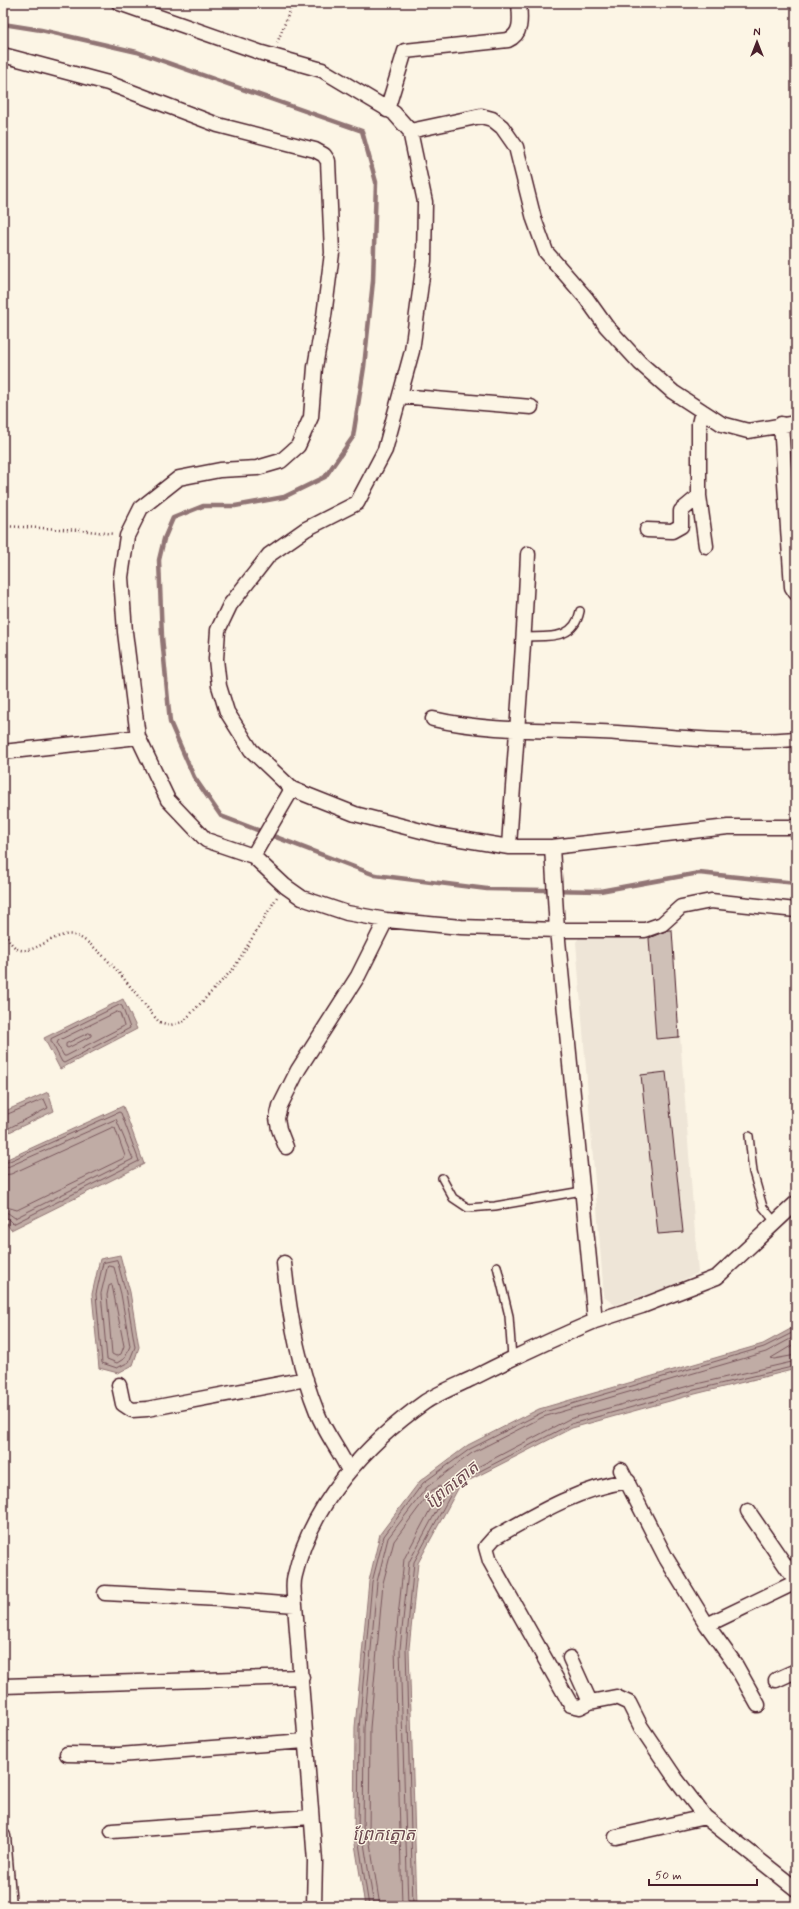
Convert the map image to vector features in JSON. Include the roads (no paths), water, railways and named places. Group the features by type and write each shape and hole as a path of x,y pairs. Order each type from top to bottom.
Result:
{"street":[{"path":"119,3 262,53 272,54 322,70 394,113 410,131 425,202 424,261 412,351 385,450 357,503 306,529 269,555 230,605 218,630 216,659 219,686 227,712 251,750 292,789 355,814 436,835 509,847 552,846 728,827 796,827"},
{"path":"387,110 405,51 508,40 515,37 518,32 520,20 519,3"},
{"path":"3,55 108,83 218,125 315,150 324,155 328,161 332,253 324,316 315,368 311,417 298,446 281,461 257,468 220,470 179,478 141,508 127,536 121,577 125,632 138,737 168,800 206,840 253,856 285,886 302,898 347,913 386,920 462,927 557,930 645,930 662,924 681,907 711,901 796,910"},
{"path":"410,131 482,116 492,119 502,127 516,147 534,219 546,252 586,298 606,326 640,363 673,392 722,424 748,431 781,424 796,423"},
{"path":"400,396 531,407"},
{"path":"702,411 698,424 699,496 706,546"},
{"path":"781,424 792,587 796,593"},
{"path":"647,530 672,531 681,526 681,512 699,496"},
{"path":"509,847 516,729 521,694 528,554"},
{"path":"434,719 460,725 617,733 668,738 772,741 796,739"},
{"path":"3,752 138,737"},
{"path":"253,856 292,789"},
{"path":"552,846 557,930 595,1320"},
{"path":"286,1147 279,1129 277,1118 283,1100 298,1070 358,976 386,920"},
{"path":"314,1906 315,1861 294,1577 305,1540 325,1505 349,1472 381,1438 426,1401 512,1358 595,1320 642,1306 717,1277 796,1203"},
{"path":"284,1263 288,1307 295,1342 306,1379 317,1413 349,1472"},
{"path":"119,1385 123,1404 132,1410 147,1409 306,1379"},
{"path":"758,1705 734,1664 707,1625 666,1558 624,1475 600,1487 563,1501 494,1538 486,1547 490,1561 571,1705 580,1707 590,1702 616,1697 629,1702 641,1727 676,1779 705,1817 796,1889"},
{"path":"748,1511 796,1581"},
{"path":"707,1625 792,1584 796,1586"},
{"path":"105,1593 219,1599 295,1606"},
{"path":"570,1658 590,1702"},
{"path":"776,1680 796,1671"},
{"path":"3,1686 302,1677"},
{"path":"67,1754 120,1756 305,1741"},
{"path":"112,1831 311,1817"},
{"path":"616,1837 705,1817"},
{"path":"3,1836 7,1903"}],"lane":[{"path":"524,637 554,636 567,633 578,621 580,611"},
{"path":"749,1136 753,1172 761,1200 764,1207 775,1222"},
{"path":"442,1178 454,1198 468,1208 495,1206 582,1191"},
{"path":"497,1266 509,1316 512,1358"}],"water":[{"path":"123,999 137,1029 60,1069 44,1038"},
{"path":"48,1092 54,1111 3,1135 3,1112"},
{"path":"123,1106 144,1164 11,1230 3,1218 3,1161"},
{"path":"120,1255 130,1292 139,1347 133,1365 118,1373 99,1368 92,1294 100,1259"},
{"name":"ព្រែកត្នោត","path":"796,1326 796,1369 695,1394 572,1428 460,1485 418,1563 409,1648 417,1906 365,1906 354,1838 355,1727 369,1581 380,1534 420,1481 468,1445 539,1409 763,1344"}],"waterway":[{"path":"3,24 41,30 137,52 362,131 376,182 373,281 364,367 353,437 325,477 284,497 235,506 203,506 173,518 164,539 159,560 162,637 170,722 194,777 221,816 375,875 487,889 600,891 699,873 796,883"}]}
